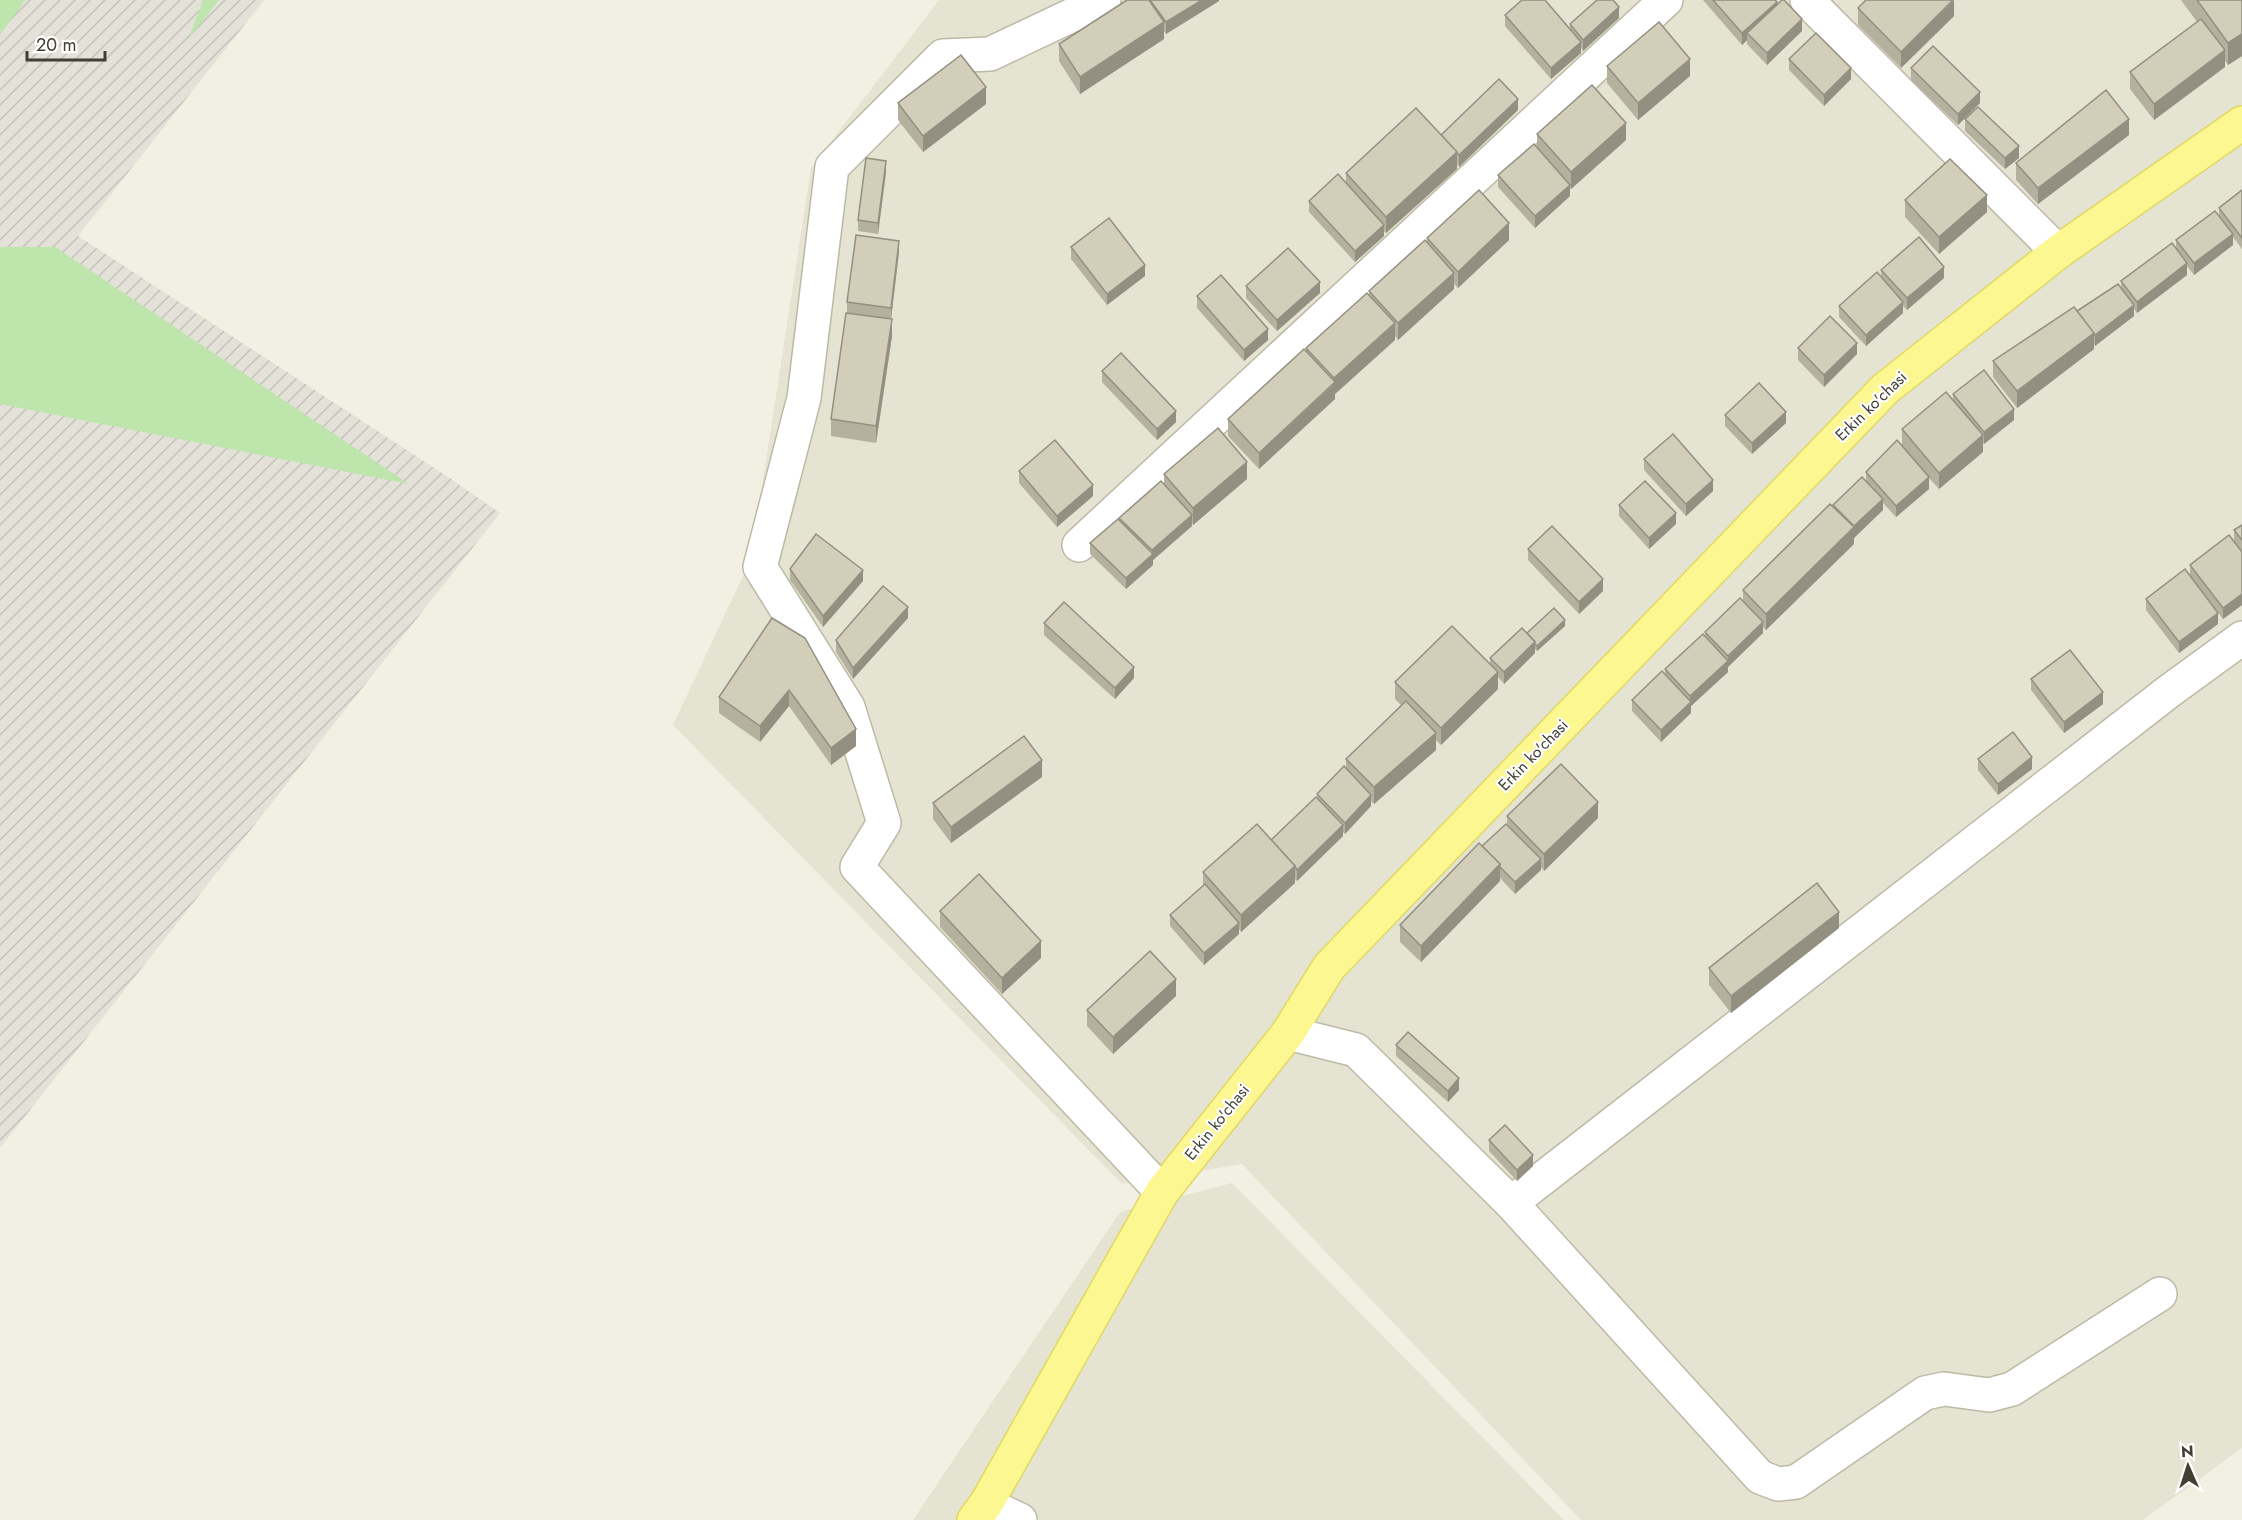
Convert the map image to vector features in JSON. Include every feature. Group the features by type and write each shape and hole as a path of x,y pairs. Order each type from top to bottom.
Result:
{"main road":[{"name":"Erkin ko'chasi","path":"980,1512 1162,1192 1288,1033 1329,967 1885,388 2058,252 2242,123"}],"street":[{"path":"1104,0 990,54 943,56 832,167 804,398 759,567 848,706 884,823 857,867 1162,1192"},
{"path":"1079,545 1666,0"},
{"path":"1807,0 2058,252"},
{"path":"1511,1203 2158,699 2242,638"},
{"path":"1288,1033 1356,1050 1511,1203 1760,1477 1778,1484 1796,1482 1925,1393 1944,1389 1989,1395 2012,1389 2160,1294"},
{"path":"980,1512 1020,1520"}],"shaded area":[{"path":"0,0 264,0 78,236 500,513 0,1148"},
{"path":"939,0 2242,0 2242,1448 2143,1520 1581,1520 1242,1164 1122,1184 673,725 751,559 811,168"},
{"path":"1232,1183 1564,1520 913,1520 1120,1212"}],"green space":[{"path":"0,0 25,0 0,35"},
{"path":"203,0 219,0 189,38"},
{"path":"0,247 55,247 409,484 0,404"}],"building":[{"path":"1127,0 1149,0 1164,22 1080,77 1059,44"},
{"path":"1150,0 1202,0 1166,22"},
{"path":"1522,0 1545,0 1581,42 1551,68 1505,15"},
{"path":"1597,0 1613,0 1619,7 1583,40 1570,24"},
{"path":"1713,0 1775,0 1777,2 1742,33"},
{"path":"1782,0 1802,19 1767,53 1747,33"},
{"path":"1866,0 1953,0 1901,52 1858,8"},
{"path":"2197,0 2242,0 2242,34 2228,43"},
{"path":"2201,19 2225,50 2154,104 2130,72"},
{"path":"1659,22 1690,59 1638,103 1607,66"},
{"path":"1816,33 1851,68 1824,95 1789,59"},
{"path":"1933,46 1980,92 1958,114 1911,68"},
{"path":"961,55 986,87 923,136 898,103"},
{"path":"1499,79 1518,99 1459,155 1441,135"},
{"path":"1592,85 1626,123 1571,172 1537,134"},
{"path":"2106,90 2129,119 2038,188 2016,163"},
{"path":"1978,107 2019,146 2005,158 1965,119"},
{"path":"1416,108 1457,152 1386,217 1346,173"},
{"path":"1534,144 1570,185 1535,216 1498,175"},
{"path":"866,158 886,161 878,223 858,220"},
{"path":"1950,159 1987,195 1939,237 1905,200"},
{"path":"1338,174 1384,225 1355,251 1309,201"},
{"path":"1479,190 1509,223 1458,272 1427,238"},
{"path":"2242,190 2242,238 2219,208"},
{"path":"2215,211 2233,234 2194,263 2176,240"},
{"path":"1109,218 1145,265 1107,294 1071,247"},
{"path":"856,235 899,241 891,308 847,302"},
{"path":"1919,237 1944,267 1907,298 1881,270"},
{"path":"1425,240 1454,273 1398,323 1369,291"},
{"path":"2172,243 2187,263 2137,302 2121,281"},
{"path":"1288,248 1320,282 1277,320 1246,286"},
{"path":"1877,272 1903,302 1866,335 1839,306"},
{"path":"1221,275 1268,329 1244,350 1197,296"},
{"path":"2118,284 2134,305 2095,335 2077,311"},
{"path":"1367,293 1395,323 1334,378 1306,348"},
{"path":"2074,307 2094,333 2017,391 1993,361"},
{"path":"846,313 892,319 876,426 831,419"},
{"path":"1830,316 1857,343 1824,375 1798,348"},
{"path":"1304,349 1335,382 1259,453 1228,419"},
{"path":"1121,353 1176,411 1157,429 1102,371"},
{"path":"1984,370 2014,409 1984,432 1953,394"},
{"path":"1759,383 1786,412 1752,443 1725,415"},
{"path":"1946,392 1983,435 1939,473 1902,429"},
{"path":"1218,428 1247,462 1193,508 1164,474"},
{"path":"1673,434 1713,480 1686,504 1644,459"},
{"path":"1055,440 1093,485 1057,516 1019,471"},
{"path":"1897,440 1929,477 1896,506 1866,472"},
{"path":"1862,477 1883,499 1854,526 1833,505"},
{"path":"1161,481 1192,515 1152,550 1119,518"},
{"path":"1645,481 1676,513 1649,538 1619,505"},
{"path":"1830,504 1854,527 1766,614 1743,590"},
{"path":"1118,519 1153,554 1126,578 1090,543"},
{"path":"2242,525 2242,540 2234,530"},
{"path":"1552,526 1603,579 1579,602 1528,549"},
{"path":"816,534 863,570 823,616 790,569"},
{"path":"2229,535 2242,552 2242,594 2223,608 2190,565"},
{"path":"2185,569 2218,613 2179,642 2146,599"},
{"path":"883,586 908,607 853,668 836,640"},
{"path":"1740,598 1763,622 1728,656 1705,632"},
{"path":"1064,602 1134,667 1115,688 1044,623"},
{"path":"1554,608 1565,620 1537,646 1527,633"},
{"path":"772,618 805,638 856,729 831,748 789,690 760,726 719,697"},
{"path":"1452,626 1498,672 1441,728 1395,682"},
{"path":"1522,628 1535,642 1504,672 1490,658"},
{"path":"1703,634 1728,661 1690,696 1665,669"},
{"path":"2070,650 2103,692 2064,722 2031,679"},
{"path":"1662,671 1691,702 1661,730 1632,700"},
{"path":"1406,701 1436,733 1374,787 1346,759"},
{"path":"2013,732 2032,757 1998,784 1978,759"},
{"path":"1024,736 1042,760 951,827 933,803"},
{"path":"1561,764 1598,802 1544,854 1507,816"},
{"path":"1344,766 1371,795 1345,823 1317,794"},
{"path":"1316,797 1343,825 1297,870 1271,840"},
{"path":"1257,824 1295,866 1241,915 1203,872"},
{"path":"1506,824 1541,859 1515,882 1482,846"},
{"path":"1479,843 1500,864 1421,946 1400,925"},
{"path":"979,874 1041,941 1002,978 940,911"},
{"path":"1817,883 1839,912 1731,996 1709,968"},
{"path":"1205,884 1239,923 1204,953 1170,915"},
{"path":"1150,951 1176,979 1113,1037 1087,1010"},
{"path":"1408,1032 1459,1078 1448,1091 1396,1045"},
{"path":"1505,1125 1533,1155 1517,1170 1489,1140"}]}
